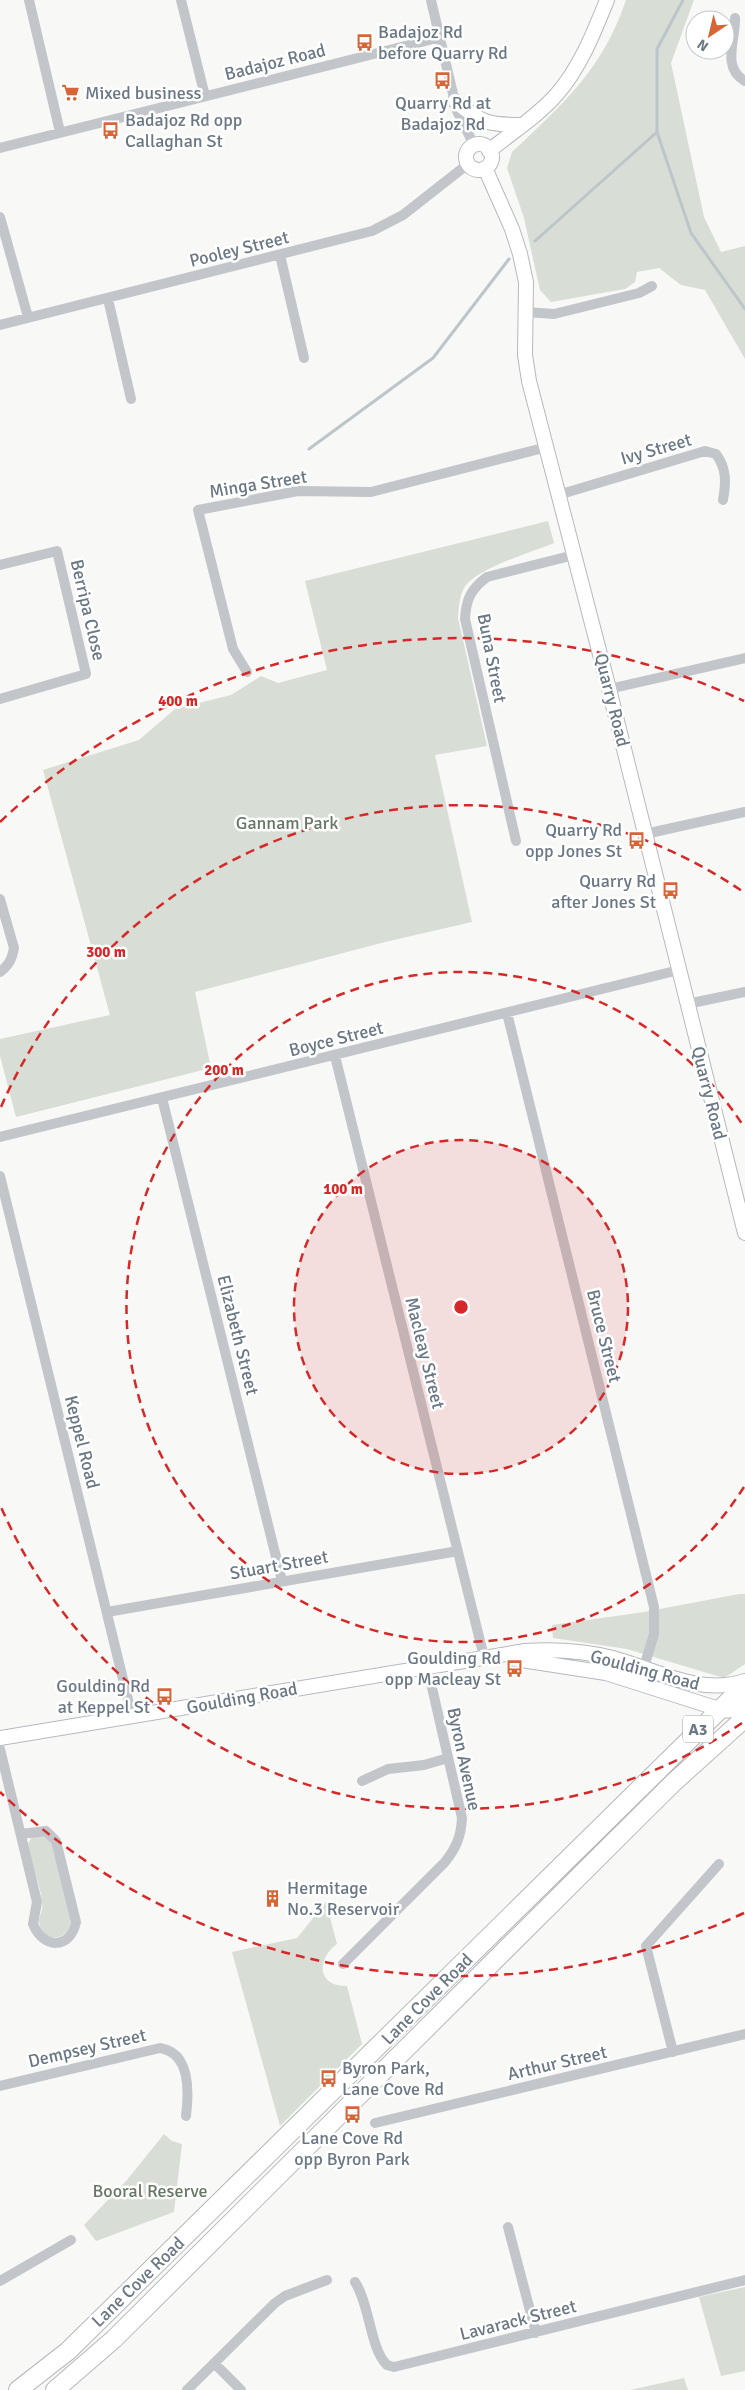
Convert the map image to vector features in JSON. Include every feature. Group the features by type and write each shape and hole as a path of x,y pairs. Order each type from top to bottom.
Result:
{"highway":[{"name":"Lane Cove Road","path":"18,2390 68,2351 745,1683"},
{"name":"Goulding Road","path":"719,1710 745,1705"},
{"name":"Lane Cove Road","path":"56,2390 114,2338 673,1783 745,1718"}],"street":[{"path":"29,0 60,132"},
{"path":"181,0 205,96"},
{"path":"431,0 460,118 474,145"},
{"path":"490,150 522,125 564,86 589,42 607,0"},
{"path":"735,18 735,35"},
{"name":"Badajoz Road","path":"0,148 441,37"},
{"path":"731,60 735,72 745,81"},
{"path":"455,101 482,122 499,125 522,125"},
{"path":"474,145 481,145 490,150 491,160 485,168 478,170 468,164 467,151 474,145"},
{"name":"Pooley Street","path":"0,325 372,231 390,224 468,164"},
{"name":"Quarry Road","path":"485,168 512,229 520,254 526,282 525,355 530,381 745,1233"},
{"path":"0,217 28,317"},
{"path":"280,255 304,358"},
{"path":"526,312 554,314 639,293 652,286"},
{"path":"108,299 131,399"},
{"name":"Minga Street","path":"247,672 233,649 198,510 298,491 371,492 547,447"},
{"name":"Ivy Street","path":"558,495 705,452 716,454 722,462 726,484 723,500"},
{"name":"Berripa Close","path":"0,565 57,551 86,674 0,699"},
{"name":"Buna Street","path":"516,840 465,619 466,604 476,585 487,577 574,555"},
{"path":"609,689 745,658"},
{"path":"645,834 745,812"},
{"path":"0,899 14,948 13,956 7,966 0,972"},
{"name":"Boyce Street","path":"0,1137 679,970"},
{"path":"687,1004 745,992"},
{"name":"Bruce Street","path":"507,1013 654,1607 654,1634 644,1667"},
{"name":"Macleay Street","path":"335,1056 484,1657"},
{"name":"Elizabeth Street","path":"162,1098 282,1580"},
{"name":"Keppel Road","path":"0,1176 132,1716"},
{"name":"Stuart Street","path":"107,1612 282,1580 458,1551"},
{"name":"Goulding Road","path":"0,1738 525,1651 560,1651 612,1658 700,1686 727,1686 745,1683"},
{"name":"Goulding Road","path":"484,1657 550,1663 593,1670 639,1682 719,1710"},
{"name":"Byron Avenue","path":"343,1964 455,1849 461,1835 462,1818 427,1666"},
{"path":"639,1682 644,1667"},
{"path":"0,1749 37,1902 33,1924 41,1938 48,1942 60,1942 72,1934 76,1922 56,1841 46,1831 21,1834"},
{"path":"362,1781 388,1769 424,1765 448,1758"},
{"path":"673,2052 646,1946 719,1864"},
{"name":"Arthur Street","path":"375,2123 745,2034"},
{"name":"Dempsey Street","path":"0,2086 160,2048 169,2049 182,2062 189,2092 186,2116"},
{"path":"508,2227 536,2333"},
{"path":"0,2281 71,2240"},
{"path":"187,2390 275,2302 285,2296 327,2280"},
{"name":"Lavarack Street","path":"355,2282 362,2293 379,2354 388,2365 403,2366 745,2280"},
{"path":"214,2363 241,2390"}],"green space":[{"path":"626,0 694,0 690,10 685,10 685,25 671,63 704,217 721,252 745,246 745,359 705,290 681,285 659,268 637,272 635,282 625,289 551,302 540,290 524,218 507,168 512,152 580,84 606,46"},
{"name":"Gannam Park","path":"548,521 554,543 506,561 480,574 464,588 460,599 458,618 487,746 435,755 472,922 385,942 195,992 211,1068 16,1117 0,1056 0,1039 110,1015 43,770 139,740 175,709 231,695 261,676 278,683 327,670 305,581"},
{"path":"745,1594 745,1664 724,1678 627,1649 553,1638 552,1625 644,1612"},
{"path":"45,1836 51,1841 71,1918 67,1931 61,1936 53,1938 48,1937 39,1922 42,1901 28,1844 31,1838"},
{"path":"326,1902 337,1944 325,1957 323,1971 325,1977 330,1982 347,1986 362,2044 280,2126 232,1952 297,1938"},
{"name":"Booral Reserve","path":"164,2134 172,2141 182,2144 174,2212 96,2241 84,2225 127,2180"},
{"path":"745,2287 745,2371 721,2376 699,2297"},
{"path":"684,2378 688,2390 630,2390"}],"waterway":[{"path":"683,0 657,49 657,132 691,233 745,309"},
{"path":"535,241 657,132"},
{"path":"309,449 433,358 509,259"}],"place":[{"name":"Badajoz Rd before Quarry Rd","path":"364,42"},
{"name":"Quarry Rd at Badajoz Rd","path":"443,80"},
{"name":"Mixed business","path":"71,93"},
{"name":"Badajoz Rd opp Callaghan St","path":"111,130"},
{"name":"Quarry Rd opp Jones St","path":"636,840"},
{"name":"Quarry Rd after Jones St","path":"670,891"},
{"name":"Goulding Rd opp Macleay St","path":"515,1668"},
{"name":"Goulding Rd at Keppel St","path":"164,1696"},
{"name":"Hermitage No.3 Reservoir","path":"273,1898"},
{"name":"Byron Park, Lane Cove Rd","path":"328,2078"},
{"name":"Lane Cove Rd opp Byron Park","path":"352,2115"}]}
